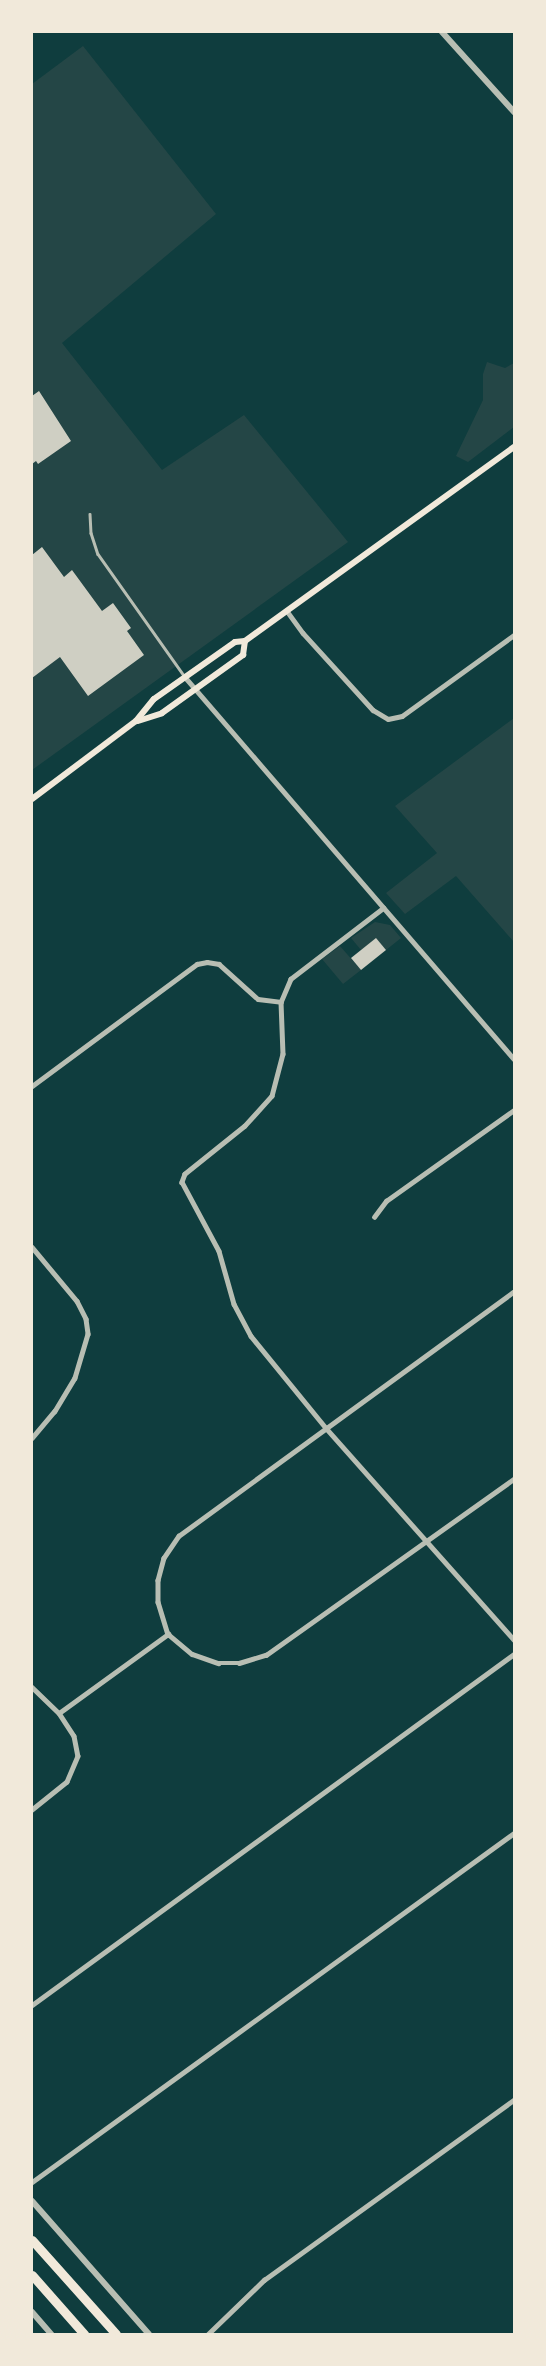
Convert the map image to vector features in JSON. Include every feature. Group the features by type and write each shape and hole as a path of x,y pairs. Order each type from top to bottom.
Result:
{"highway":[{"path":"32,2240 116,2334"},
{"path":"32,2275 84,2334"}],"main road":[{"path":"32,799 136,721 153,699 235,642 245,641 514,447"},
{"path":"136,721 162,713 243,655 245,641"}],"street":[{"path":"442,32 514,112"},
{"path":"287,611 303,633 373,710 388,719 402,716 514,635"},
{"path":"185,677 514,1059"},
{"path":"384,908 291,979 281,1002 283,1054 272,1096 245,1126 185,1174 182,1182 219,1251 234,1304 251,1336 326,1428 514,1640"},
{"path":"32,1086 197,964 219,964 258,999 281,1002"},
{"path":"374,1217 386,1201 514,1110"},
{"path":"32,1248 77,1301 86,1319 88,1334 75,1378 55,1411 32,1438"},
{"path":"514,1292 190,1526 170,1546 160,1569 157,1590 168,1634 192,1654 208,1660 226,1663 253,1660 279,1647 514,1479"},
{"path":"59,1713 168,1634"},
{"path":"32,2006 514,1654"},
{"path":"32,1687 59,1713 78,1746 75,1769 60,1789 32,1810"},
{"path":"32,2182 514,1833"},
{"path":"208,2334 264,2280 514,2100"},
{"path":"32,2201 149,2334"},
{"path":"32,2312 51,2334"}],"lane":[{"path":"90,514 91,533 98,554 185,677"}],"shaded area":[{"path":"83,46 216,214 62,343 162,470 244,415 348,542 32,770 32,84"},
{"path":"487,362 505,368 514,363 514,427 468,462 456,456 483,400 483,374"},
{"path":"514,718 514,942 456,876 405,914 386,893 437,853 395,806"},
{"path":"375,922 390,925 401,938 386,950 376,939 361,950 351,938"},
{"path":"340,946 361,970 343,984 322,959"}],"building":[{"path":"39,391 71,441 38,464 36,461 32,464 32,396"},
{"path":"42,547 64,577 72,570 102,611 113,603 131,628 127,631 144,655 88,696 60,657 32,678 32,555"},
{"path":"376,938 386,950 361,970 351,958"}]}
